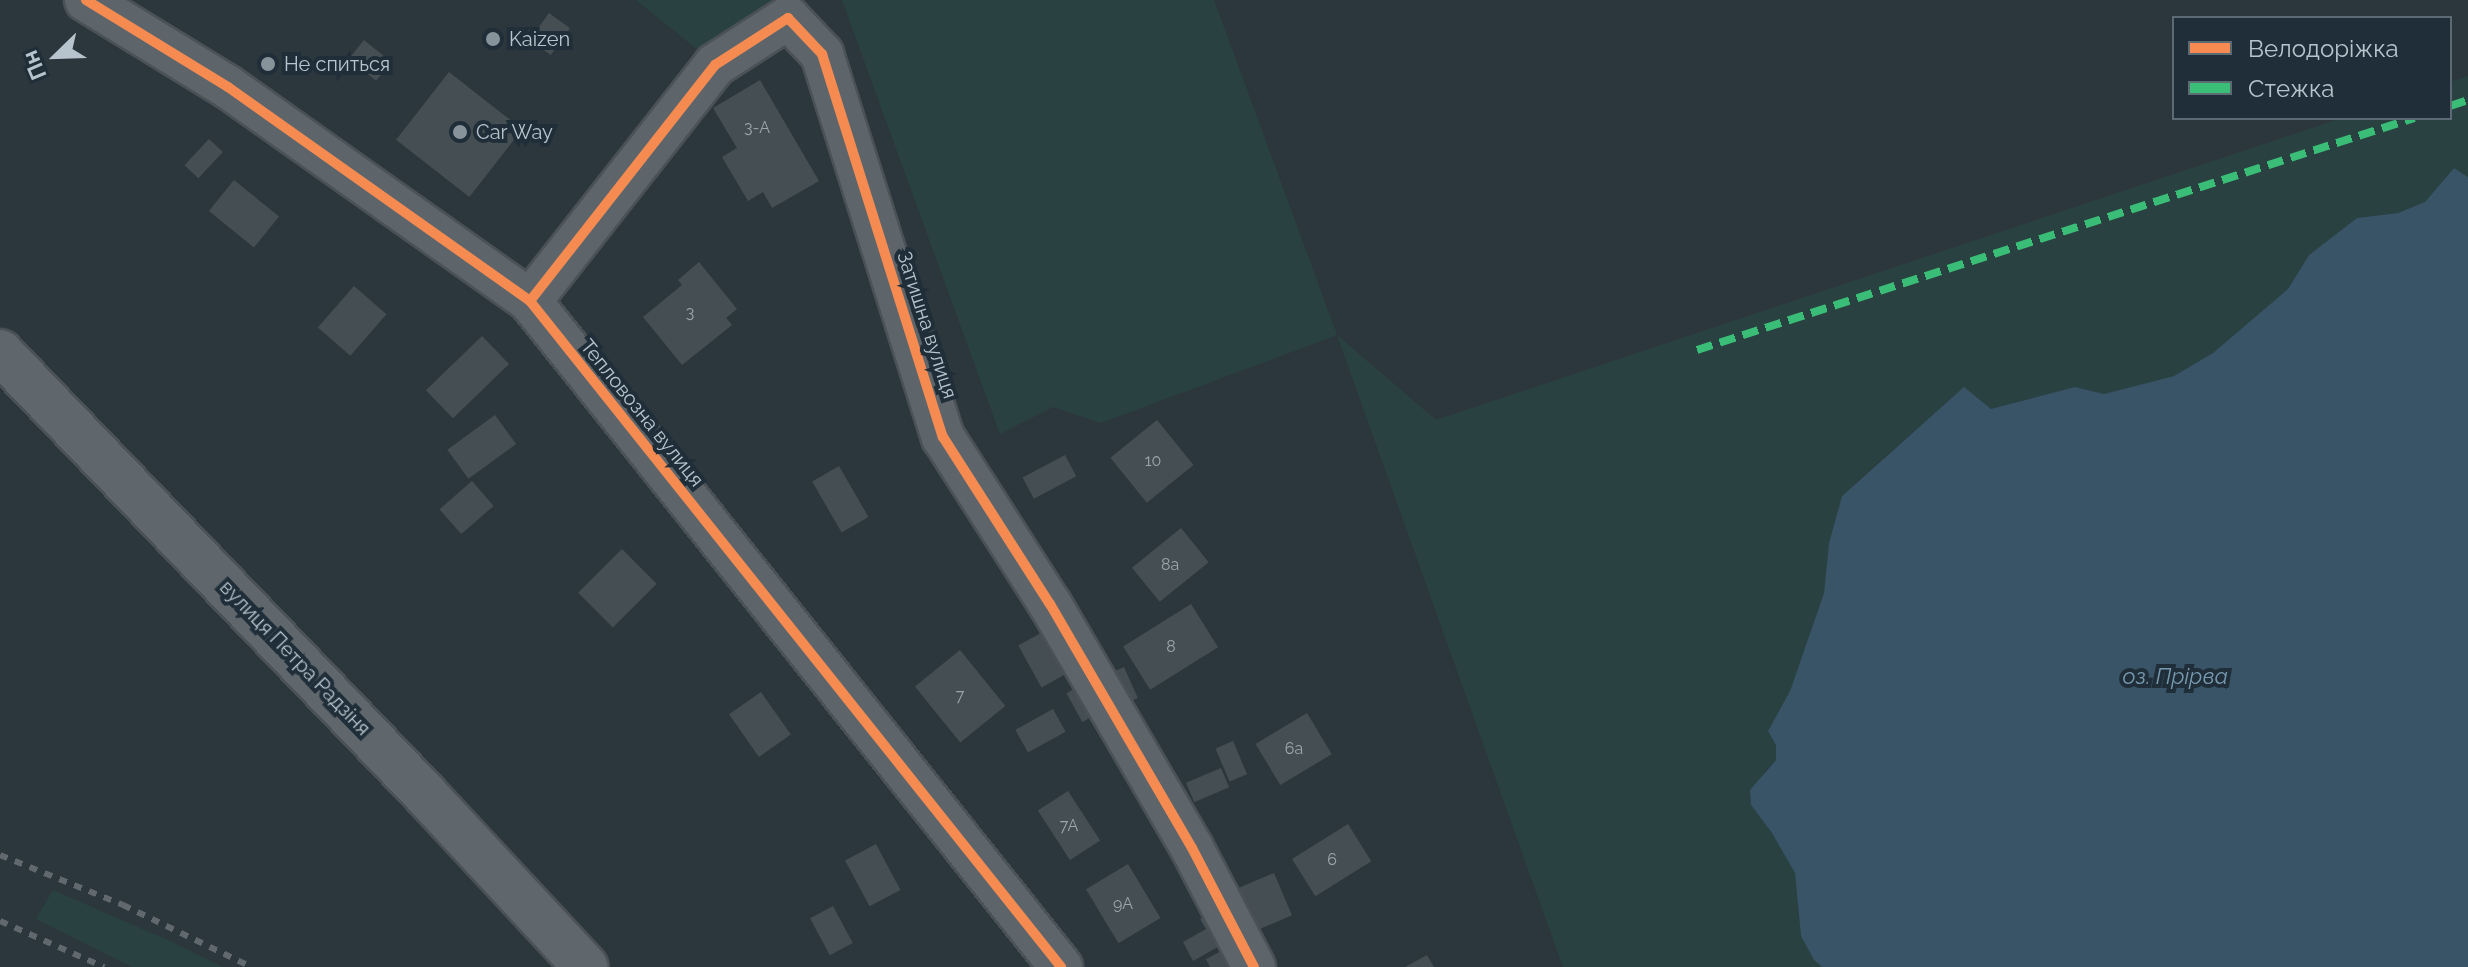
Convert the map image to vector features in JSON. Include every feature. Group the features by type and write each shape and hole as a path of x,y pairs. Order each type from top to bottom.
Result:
{"main road":[{"name":"вулиця Петра Радзіня","path":"0,352 414,782 586,967"}],"street":[{"name":"Тепловозна вулиця","path":"86,0 228,87 530,301 1061,967"},
{"name":"Затишна вулиця","path":"530,301 715,65 788,18 822,54 943,437 1050,604 1192,848 1254,967"}],"green space":[{"path":"636,0 788,0 699,51"},
{"path":"842,0 1214,0 1337,335 1101,423 1053,407 1000,434"},
{"path":"2468,76 2468,177 2454,168 2425,202 2398,213 2357,218 2309,255 2288,289 2213,353 2174,376 2104,394 2075,387 1991,409 1964,388 1842,496 1829,543 1824,593 1790,691 1768,731 1776,745 1776,760 1764,772 1751,805 1772,833 1795,873 1801,936 1814,960 1822,967 1563,967 1337,335 1436,420 2336,120 2452,120 2452,81"},
{"path":"53,890 223,967 132,967 36,919"}],"water":[{"name":"оз. Прірва","path":"2454,168 2468,177 2468,967 1822,967 1814,960 1801,936 1795,873 1772,833 1751,805 1750,790 1776,760 1776,745 1768,731 1790,691 1824,593 1829,543 1842,496 1964,387 1991,409 2075,387 2104,394 2174,376 2213,353 2288,289 2309,255 2357,218 2398,213 2425,202"}],"building":[{"path":"549,13 570,28 551,55 530,40"},
{"path":"364,40 391,62 376,81 349,59"},
{"path":"449,72 522,129 469,197 396,140"},
{"path":"760,80 819,181 772,208 763,192 748,201 722,157 737,148 713,108"},
{"path":"209,139 223,152 198,178 184,165"},
{"path":"234,180 279,217 254,248 209,211"},
{"path":"699,262 737,309 726,318 732,325 682,365 643,317 682,285 678,280"},
{"path":"354,286 386,314 350,356 318,328"},
{"path":"482,336 509,364 453,418 426,390"},
{"path":"495,415 516,444 468,479 447,450"},
{"path":"1157,420 1194,465 1147,503 1110,458"},
{"path":"1065,455 1076,476 1034,499 1023,478"},
{"path":"839,466 868,517 842,533 812,481"},
{"path":"472,481 494,506 461,534 440,509"},
{"path":"1181,528 1209,562 1160,602 1132,568"},
{"path":"622,549 657,584 613,627 578,593"},
{"path":"1191,604 1218,647 1150,690 1123,646"},
{"path":"1048,629 1071,671 1042,687 1018,645"},
{"path":"960,650 1005,706 960,742 915,687"},
{"path":"1124,667 1138,698 1126,703 1112,672"},
{"path":"1083,684 1099,713 1082,722 1066,693"},
{"path":"761,692 791,735 759,757 729,714"},
{"path":"1053,709 1066,732 1028,753 1015,730"},
{"path":"1307,713 1332,754 1280,785 1256,744"},
{"path":"1233,741 1247,774 1230,782 1216,748"},
{"path":"1221,768 1229,787 1194,802 1186,783"},
{"path":"1068,791 1100,840 1070,860 1038,811"},
{"path":"1348,824 1371,861 1315,896 1292,859"},
{"path":"876,844 900,890 870,906 845,860"},
{"path":"1128,864 1160,918 1118,943 1086,889"},
{"path":"1274,873 1292,915 1257,930 1239,888"},
{"path":"833,906 853,943 830,955 810,918"},
{"path":"1216,910 1232,939 1193,961 1183,942 1206,929 1200,919"},
{"path":"1233,945 1244,967 1210,967 1206,959"},
{"path":"1427,955 1434,967 1405,967"}],"railway":[{"path":"0,855 123,905 251,967"},
{"path":"0,921 104,967"}],"marked path":[{"path":"2452,105 2468,100"},
{"path":"1697,350 2408,120"}],"cycle path":[{"path":"86,0 228,87 530,301 1061,967"},
{"path":"530,301 715,65 788,18 822,54 943,437 1050,604 1192,848 1254,967"}],"place":[{"name":"Kaizen","path":"493,39"},
{"name":"Не спиться","path":"268,64"},
{"name":"Car Way","path":"460,132"}]}
